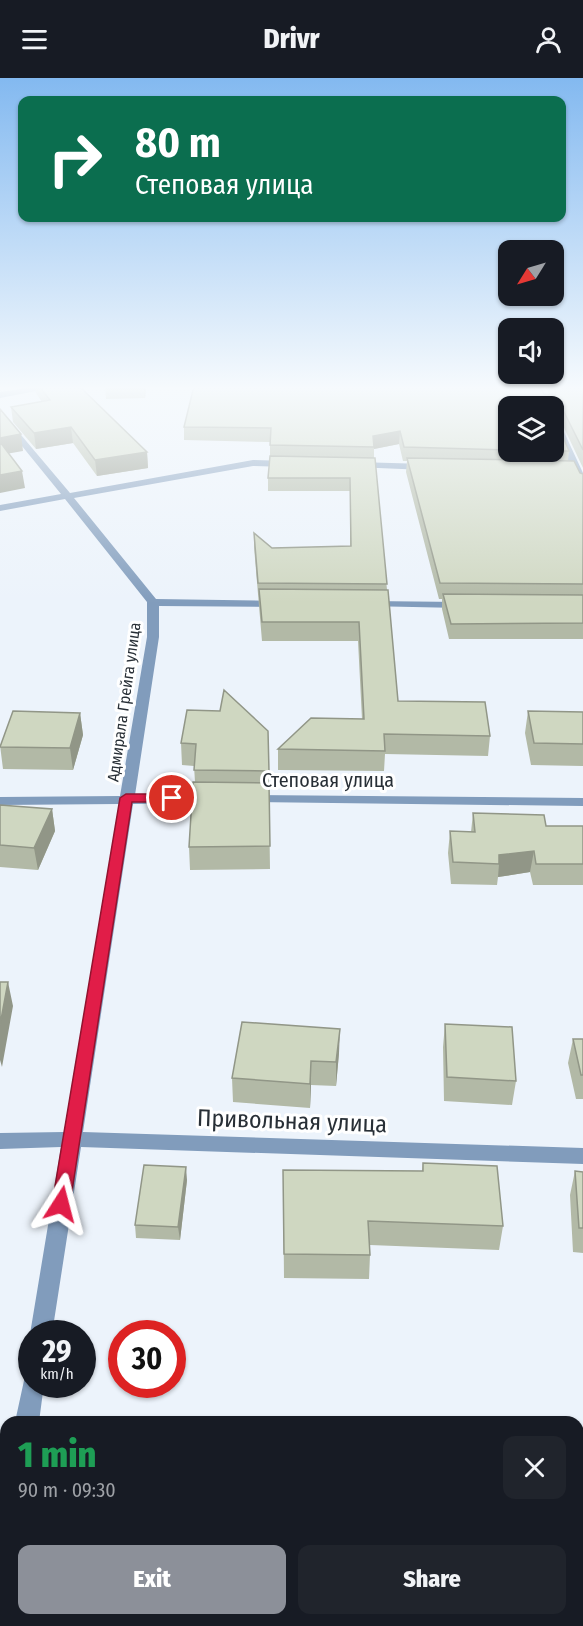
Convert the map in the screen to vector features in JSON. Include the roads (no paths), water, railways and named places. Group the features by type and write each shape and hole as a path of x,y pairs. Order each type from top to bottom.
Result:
{"street":[{"name":"Адмирала Грейга улица","path":"36,458 153,602 153,637 43,1320"},
{"path":"571,458 583,484"},
{"path":"0,508 253,463 301,464"},
{"path":"349,465 433,467"},
{"path":"564,469 576,470"},
{"path":"153,602 292,604"},
{"path":"362,604 478,605"},
{"name":"Степовая улица","path":"0,801 126,798 583,802"},
{"name":"Привольная улица","path":"0,1141 72,1139 583,1156"},
{"path":"28,1416 31,1398"}]}
